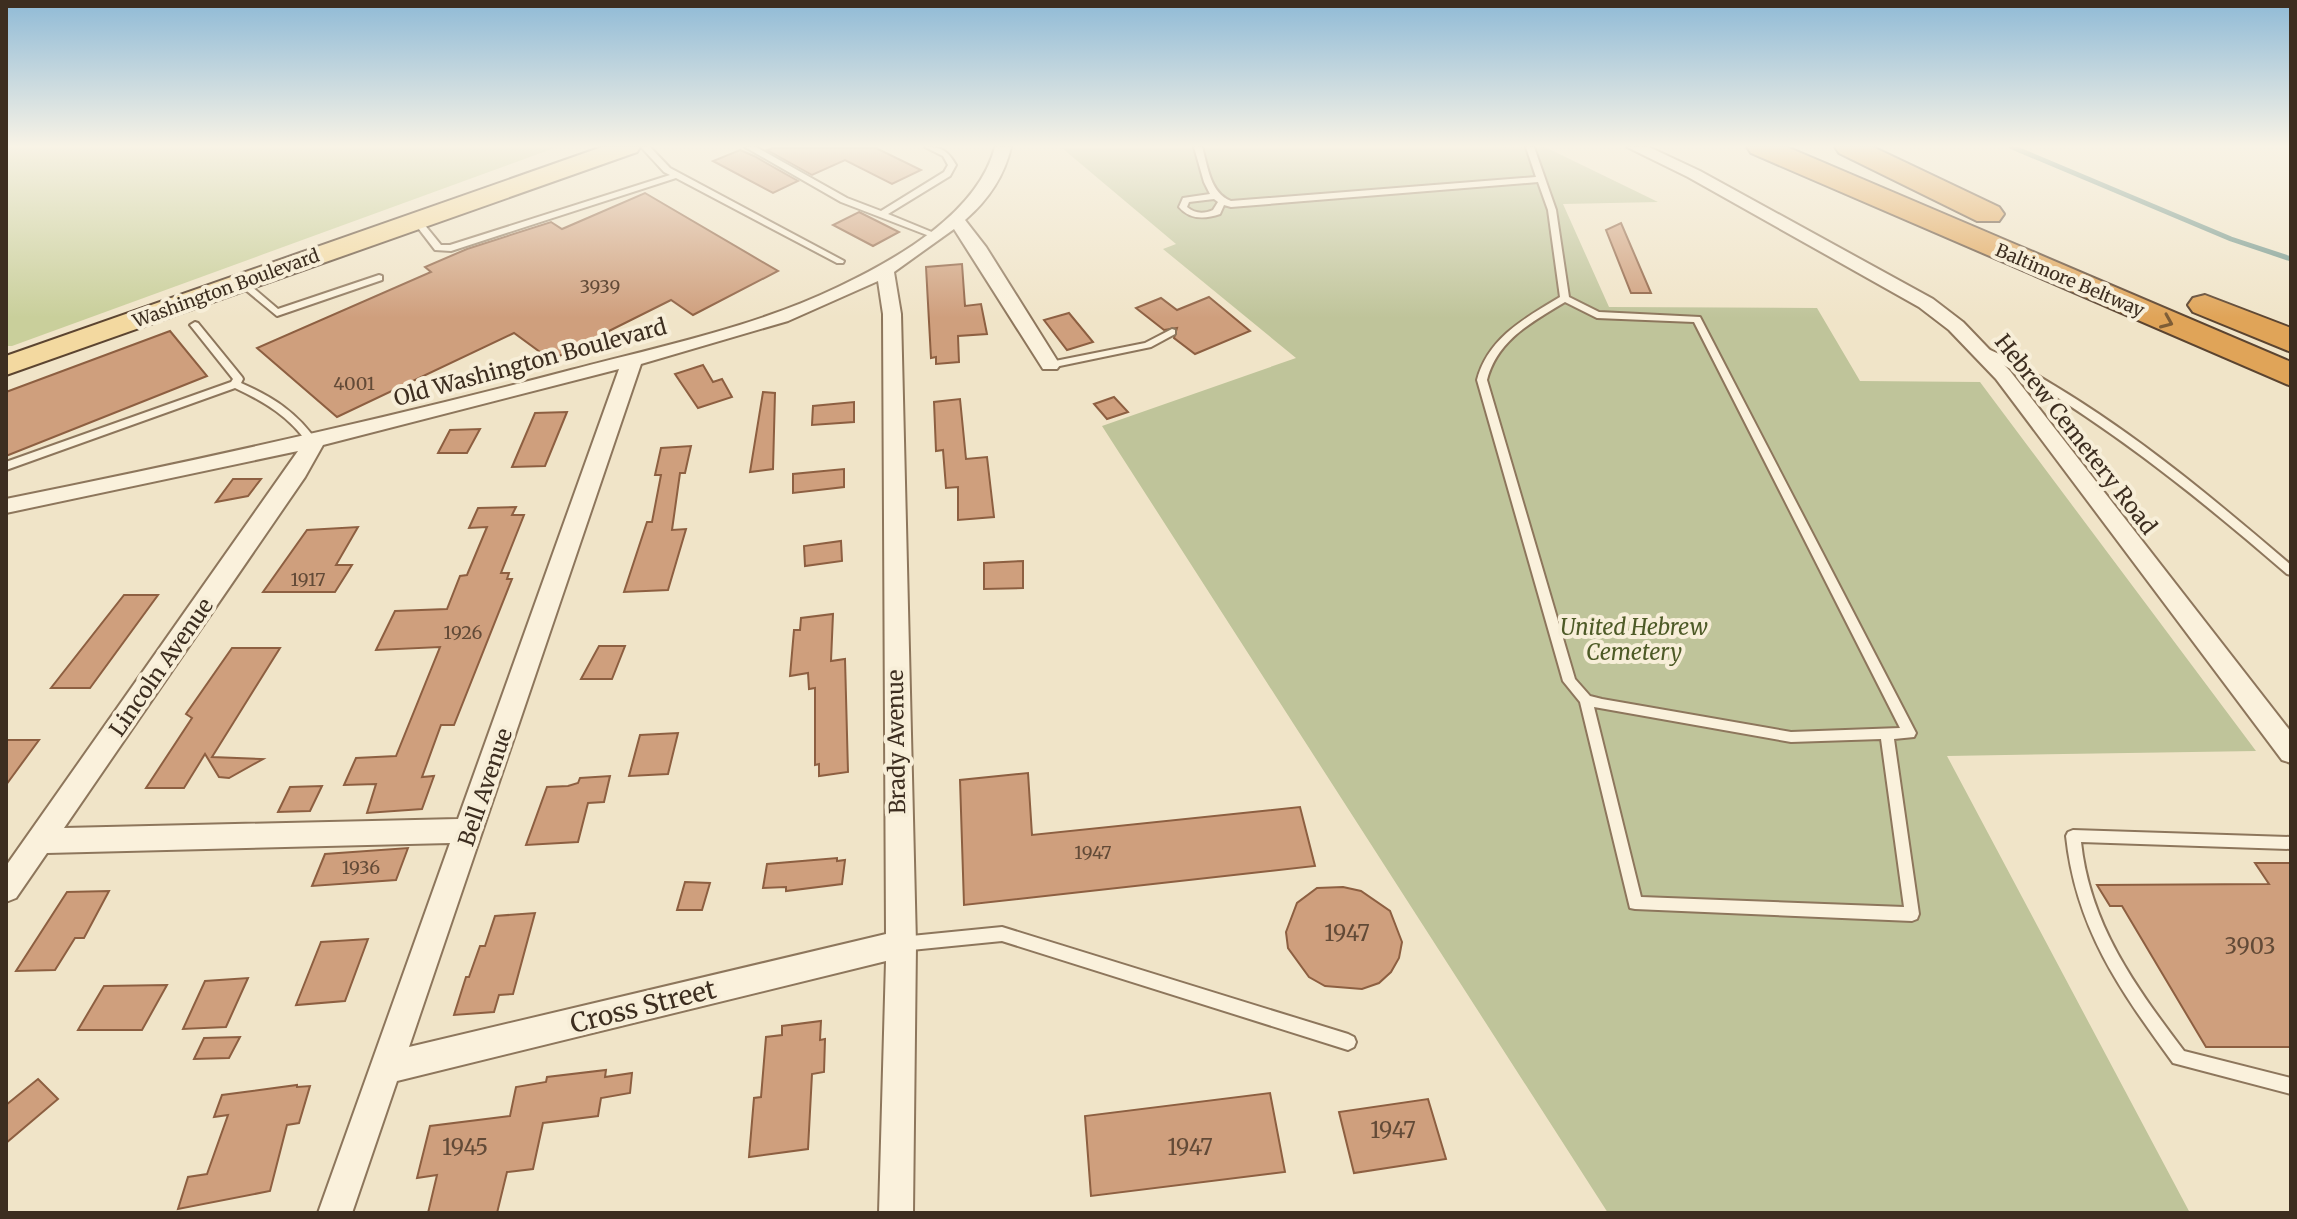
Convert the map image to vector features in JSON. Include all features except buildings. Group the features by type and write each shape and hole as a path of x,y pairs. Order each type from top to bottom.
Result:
{"highway":[{"name":"Baltimore Beltway","path":"1893,204 2291,375"},
{"name":"Baltimore Beltway","path":"1958,204 2291,341"},
{"path":"1967,204 2030,234"}],"main road":[{"name":"Washington Boulevard","path":"6,366 463,204"}],"street":[{"name":"Old Washington Boulevard","path":"6,506 632,360 794,311 841,293 885,271 935,235 970,204"},
{"name":"Hebrew Cemetery Road","path":"1749,204 1886,278 1946,318 1979,348 2291,752"},
{"path":"954,218 977,247 1050,365"},
{"name":"Brady Avenue","path":"885,271 892,314 901,944 896,1213"},
{"name":"Bell Avenue","path":"335,1213 632,360"},
{"name":"Lincoln Avenue","path":"6,889 297,472 308,434"},
{"path":"41,841 470,831"},
{"name":"Cross Street","path":"385,1068 901,944"}],"lane":[{"path":"416,220 438,248 451,248 588,204"},
{"path":"732,204 840,261"},
{"path":"855,204 935,235"},
{"path":"882,214 898,204"},
{"path":"1550,204 1565,298"},
{"path":"241,282 277,313 379,278"},
{"path":"1565,298 1513,332 1489,359 1482,380 1569,681 1586,700 1635,903 1912,914 1887,734"},
{"path":"1565,298 1597,315 1697,319 1909,733 1791,737 1586,700"},
{"path":"6,466 235,384 238,379 195,325"},
{"path":"1050,365 1148,345 1172,332"},
{"path":"1979,348 2039,379 2189,483 2291,571"},
{"path":"235,384 281,405 308,434"},
{"path":"2291,843 2073,836 2074,861 2094,926 2145,1011 2179,1058 2291,1086"},
{"path":"901,944 1002,934 1348,1042"}],"green space":[{"path":"6,204 401,204 12,346 6,346"},
{"name":"United Hebrew Cemetery","path":"1128,204 1568,204 1563,204 1609,307 1817,308 1860,381 1980,382 2256,751 1947,756 2190,1213 1608,1213 1102,426 1296,358 1163,249 1176,244"}],"waterway":[{"path":"2147,204 2231,239 2291,259"}]}
